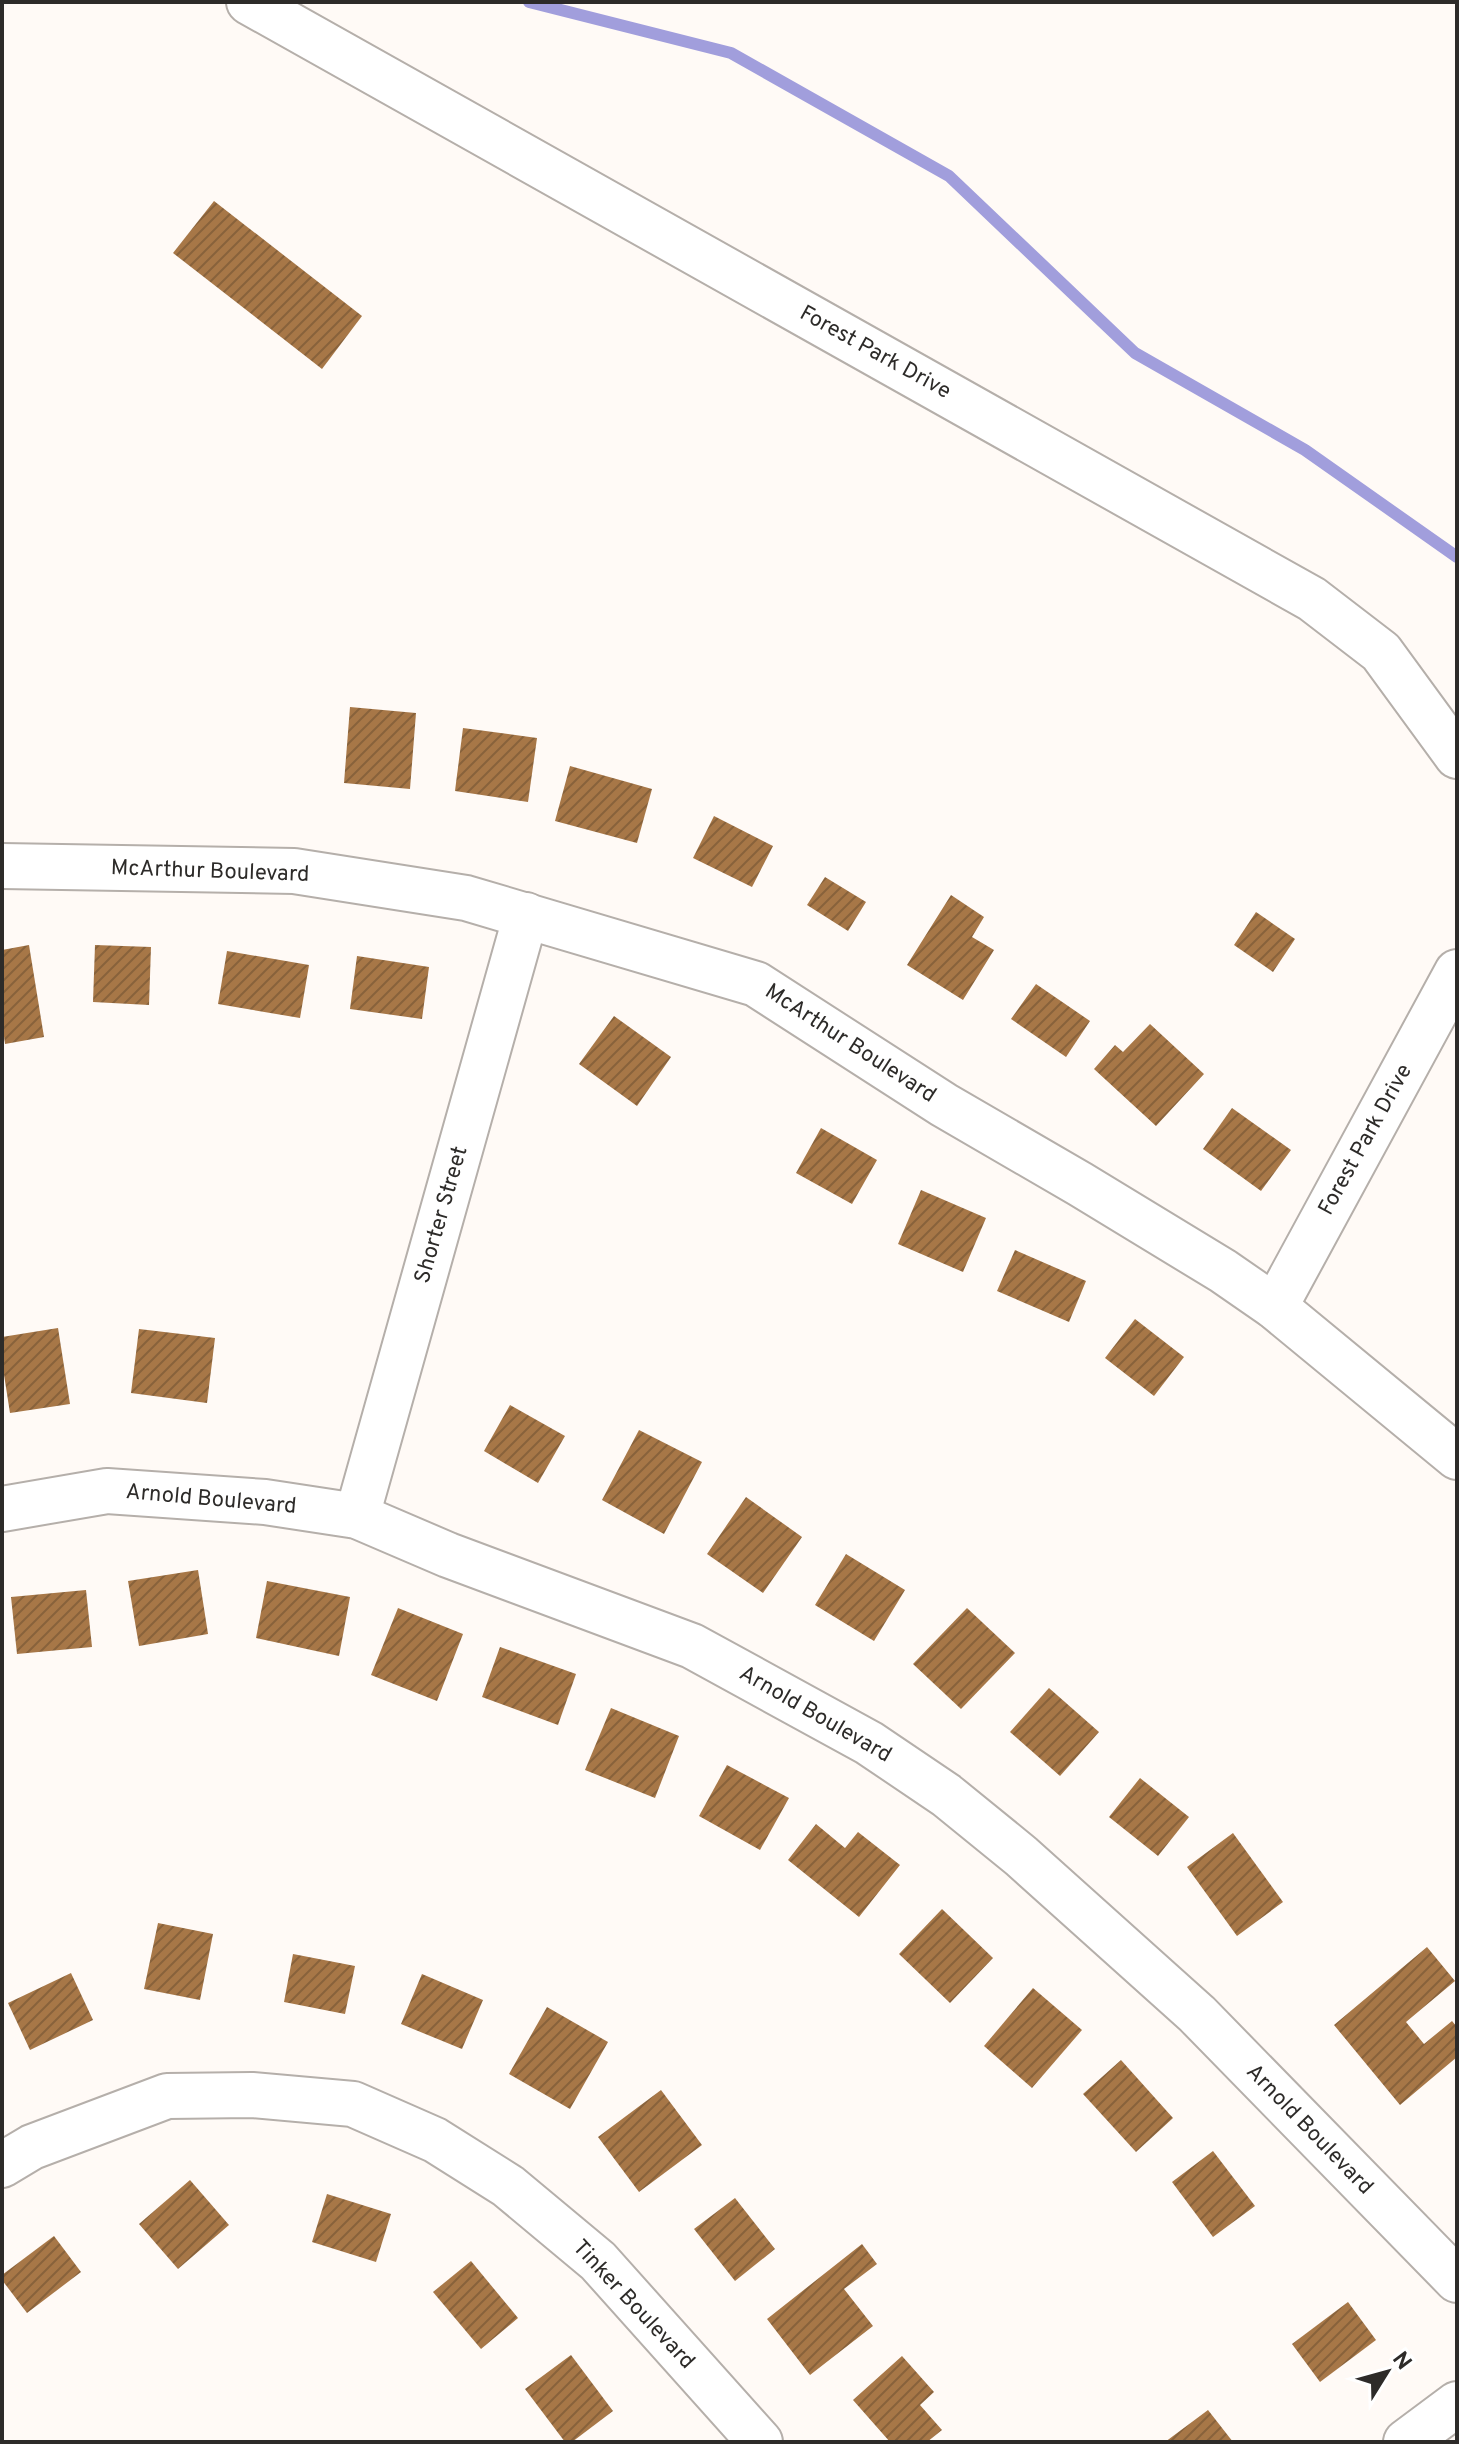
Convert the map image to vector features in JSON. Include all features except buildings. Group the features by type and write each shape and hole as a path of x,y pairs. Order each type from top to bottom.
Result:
{"street":[{"name":"Forest Park Drive","path":"249,2 1312,599 1381,652 1457,756"},
{"name":"McArthur Boulevard","path":"2,866 294,871 466,898 756,984 944,1105 1223,1271 1275,1307 1457,1457"},
{"name":"Shorter Street","path":"357,1516 526,915"},
{"name":"Forest Park Drive","path":"1275,1307 1457,972"},
{"name":"Arnold Boulevard","path":"2,1509 107,1491 265,1502 357,1516 448,1555 692,1646 869,1743 946,1795 1021,1856 1197,2014 1457,2280"},
{"name":"Tinker Boulevard","path":"2,2165 32,2147 167,2096 252,2095 353,2104 435,2140 519,2195 598,2261 760,2442"},
{"path":"1406,2442 1457,2404"}],"waterway":[{"path":"529,2 731,53 949,176 1135,353 1305,450 1457,557"}]}
